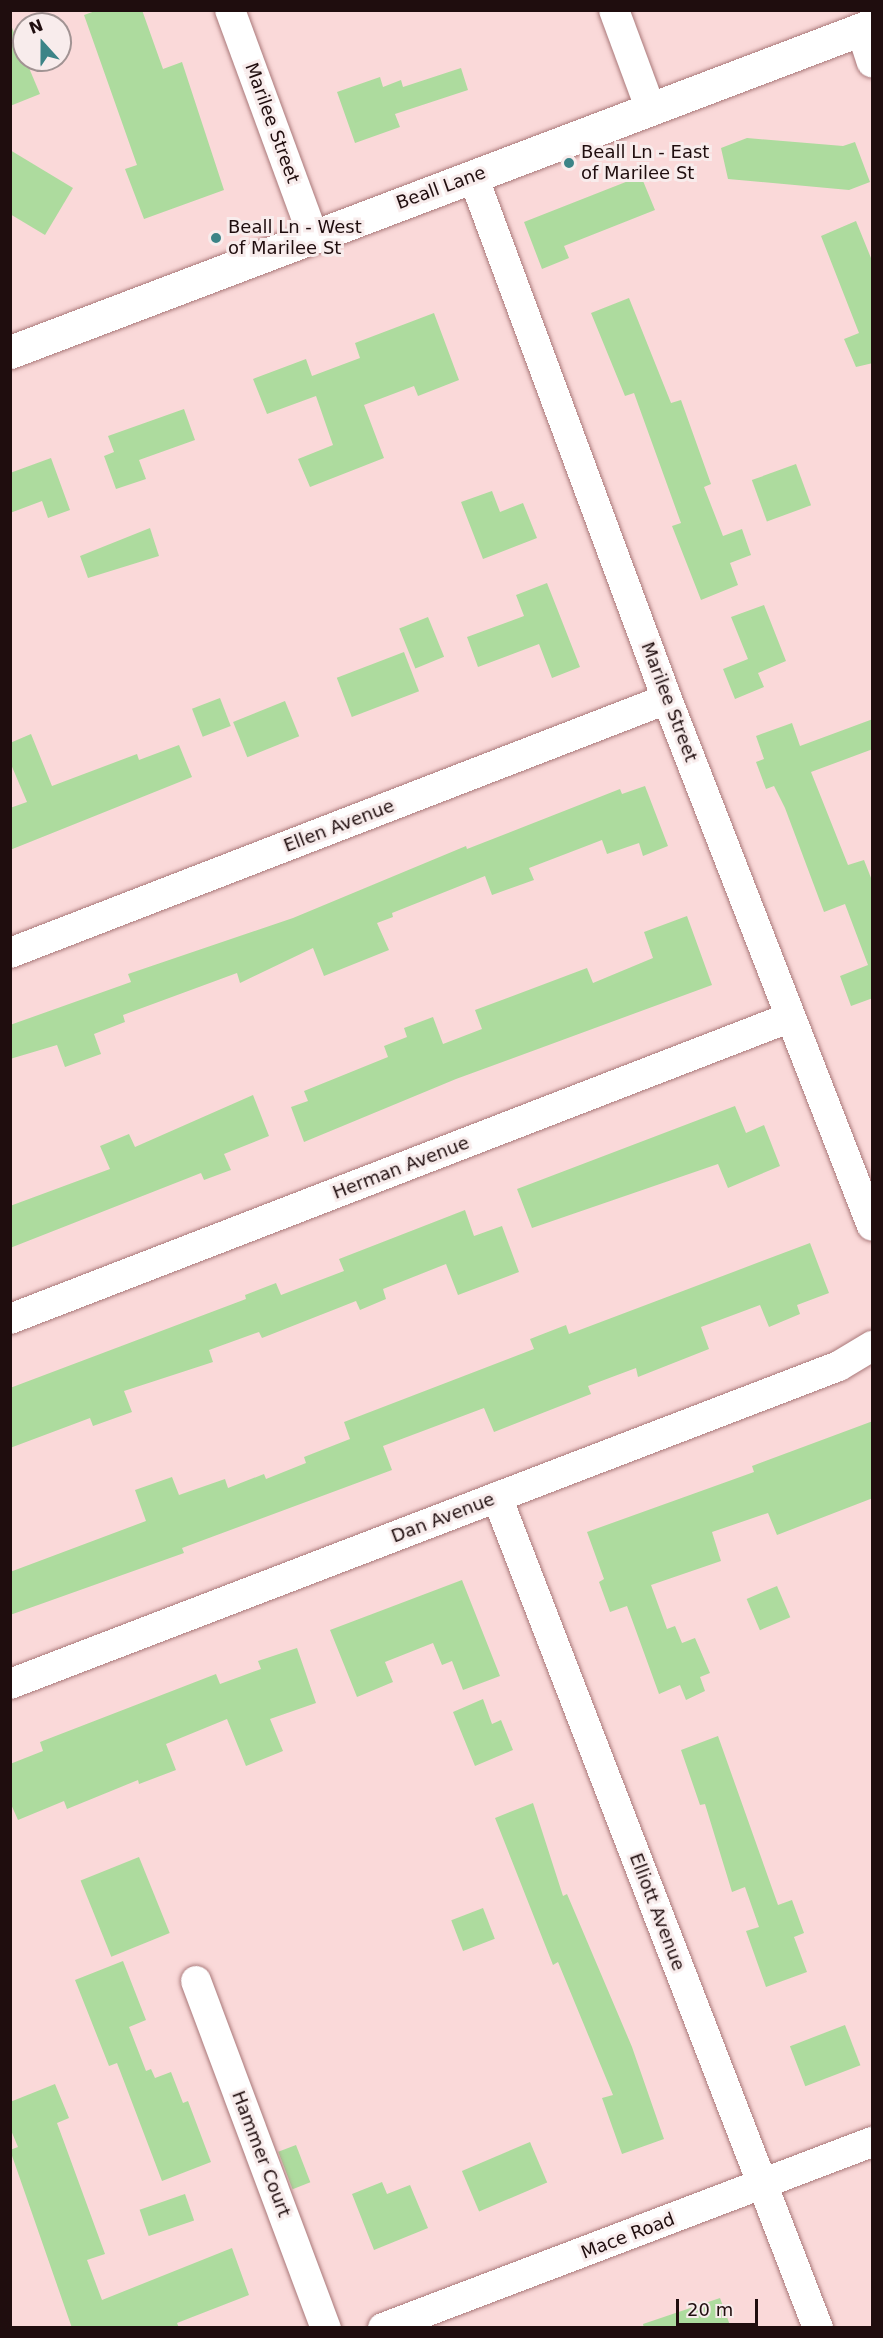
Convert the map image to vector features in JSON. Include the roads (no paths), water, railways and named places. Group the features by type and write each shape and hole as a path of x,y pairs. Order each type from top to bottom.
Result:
{"street":[{"name":"Marilee Street","path":"230,10 313,236"},
{"path":"614,10 651,110"},
{"name":"Beall Lane","path":"10,352 867,27"},
{"path":"867,27 873,62"},
{"name":"Marilee Street","path":"473,176 667,699 873,1226"},
{"name":"Ellen Avenue","path":"10,953 667,699"},
{"name":"Herman Avenue","path":"10,1319 791,1017"},
{"name":"Dan Avenue","path":"10,1684 839,1366 873,1346"},
{"name":"Elliott Avenue","path":"497,1497 818,2328"},
{"name":"Hammer Court","path":"196,1981 326,2328"},
{"name":"Mace Road","path":"383,2328 873,2142"}],"place":[{"name":"Beall Ln - East of Marilee St","path":"569,163"},
{"name":"Beall Ln - West of Marilee St","path":"216,238"}]}
